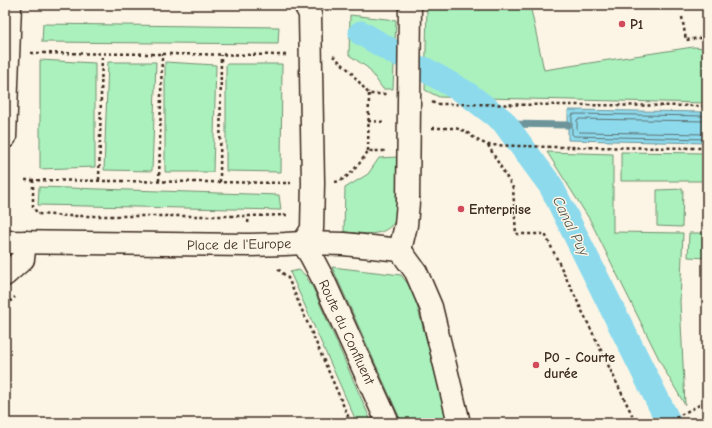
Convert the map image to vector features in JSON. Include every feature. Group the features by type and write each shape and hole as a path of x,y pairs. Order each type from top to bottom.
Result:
{"street":[{"path":"5,138 10,5"},
{"name":"Place de l'Europe","path":"15,242 222,245 285,244 307,249 312,229 313,183 310,14 305,5"},
{"path":"400,250 406,224 408,202 410,5"},
{"path":"5,275 23,259 15,242"},
{"path":"307,249 344,244 400,250 416,272 431,307 459,423"},
{"name":"Route du Confluent","path":"307,249 388,423"}],"path":[{"path":"682,17 686,40 707,37"},
{"path":"24,53 290,55"},
{"path":"99,180 102,54"},
{"path":"159,181 162,54"},
{"path":"220,182 221,55"},
{"path":"330,56 334,56 350,70 369,94 368,151 362,161 348,175 338,182 333,182"},
{"path":"369,94 408,95"},
{"path":"436,104 707,106"},
{"path":"425,128 455,128 465,131 477,140 488,145 707,148"},
{"path":"488,145 514,188 516,234 545,234 636,423"},
{"path":"368,151 408,152"},
{"path":"25,180 293,183 291,190"},
{"path":"33,180 33,207 38,214 68,216 288,216 289,210"},
{"path":"248,226 249,216"},
{"path":"279,269 288,278 352,423"},
{"path":"665,423 707,402"}],"green space":[{"path":"530,5 544,70 693,47 707,48 707,103 439,97 425,90 427,6"},
{"path":"350,15 396,20 393,89 383,89 368,68 349,55"},
{"path":"43,24 279,27 278,44 42,42"},
{"path":"40,60 95,63 95,167 40,169"},
{"path":"108,62 156,62 152,171 104,170"},
{"path":"165,62 216,65 213,172 165,172"},
{"path":"226,64 282,64 281,172 226,171"},
{"path":"547,152 613,154 613,232 683,233 680,302 685,405 664,369 590,220"},
{"path":"621,152 707,153 707,181 621,181"},
{"path":"397,157 396,220 385,230 373,234 344,232 345,188 368,174 379,158"},
{"path":"39,187 279,195 281,210 38,205"},
{"path":"683,189 682,227 657,226 657,190"},
{"path":"689,233 707,233 707,258 688,257"},
{"path":"332,267 401,275 408,284 415,298 449,423 402,423"},
{"path":"299,270 305,275 313,288 372,423 357,423 290,272"},
{"path":"707,416 707,423 692,423"}],"water":[{"path":"568,110 707,112 707,143 568,140"}],"waterway":[{"name":"Canal Puy","path":"361,33 397,54"},
{"name":"Canal Puy","path":"424,69 466,93 503,121 551,186 669,423"},
{"path":"505,124 568,125"}],"place":[{"name":"P1","path":"622,24"},
{"name":"Enterprise","path":"461,209"},
{"name":"P0 - Courte durée","path":"536,365"}]}
